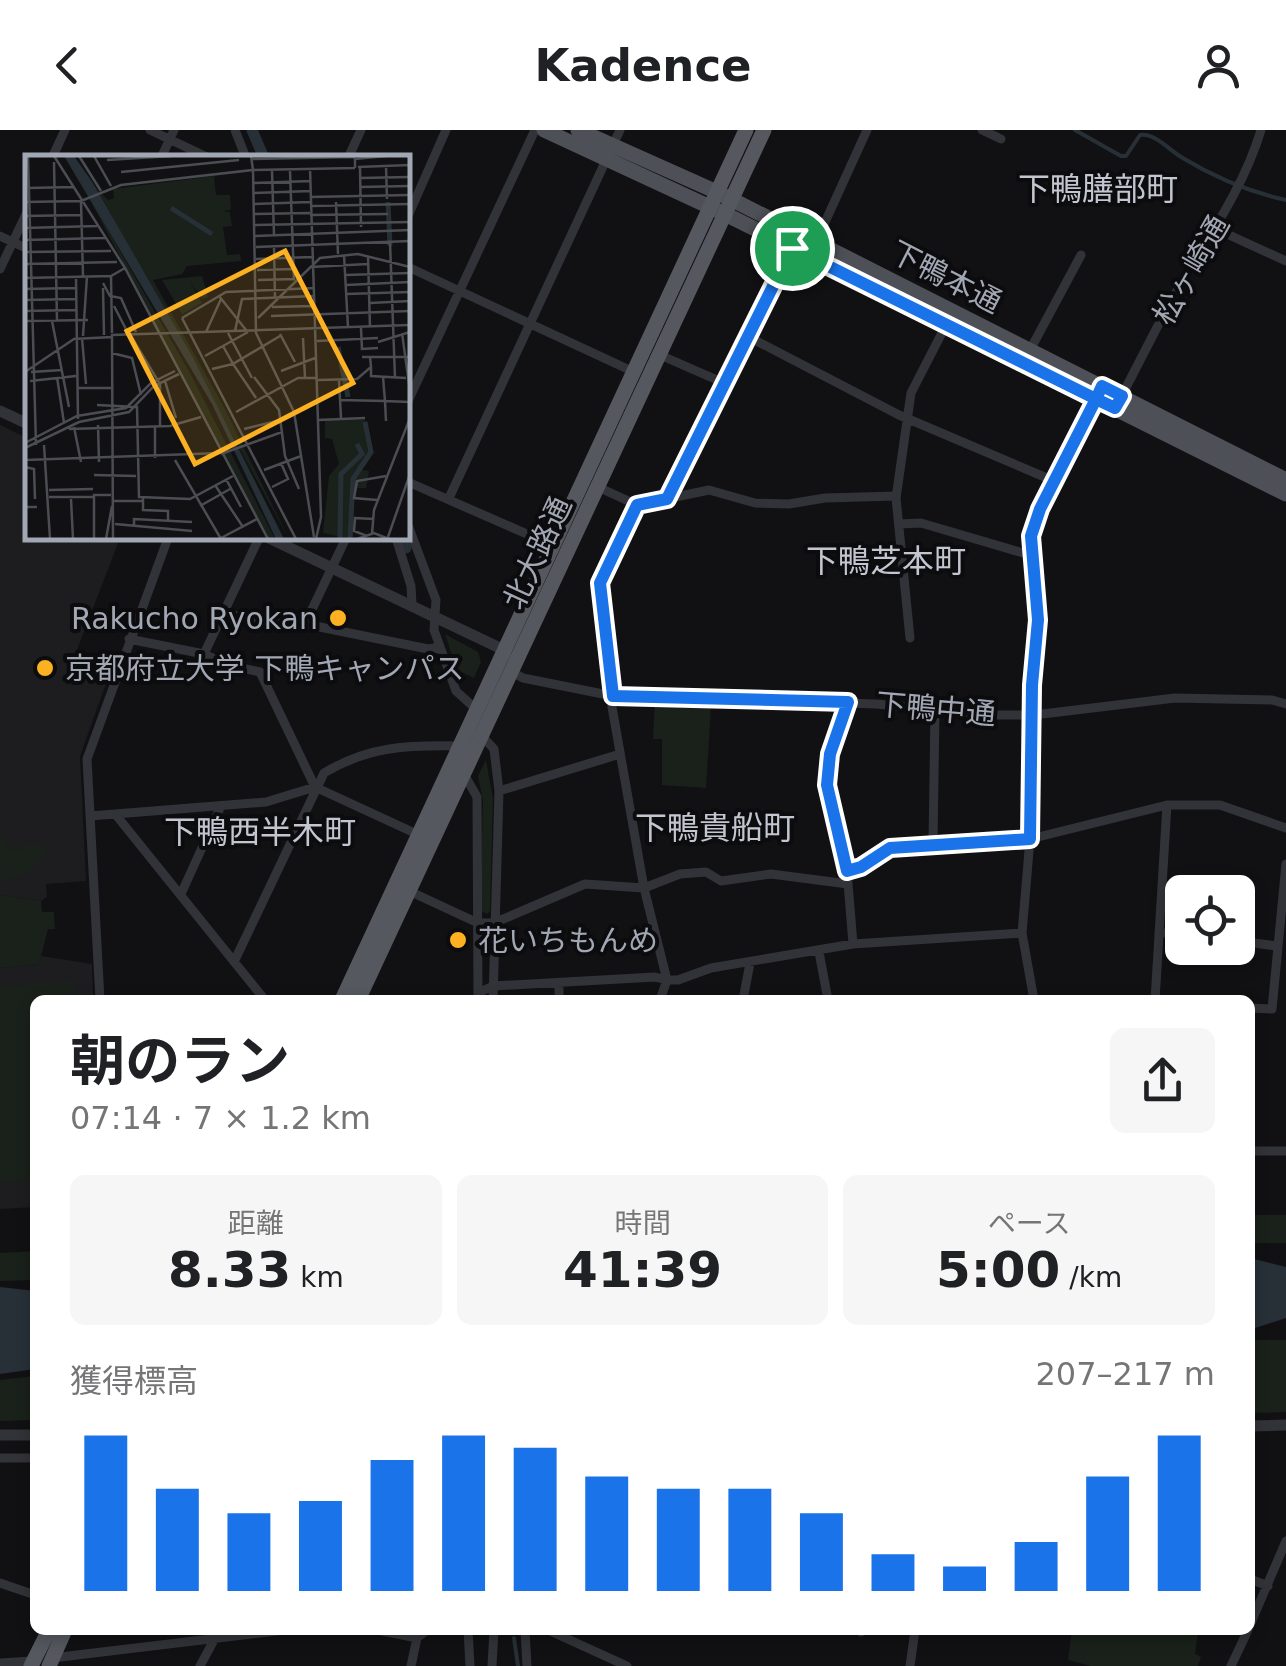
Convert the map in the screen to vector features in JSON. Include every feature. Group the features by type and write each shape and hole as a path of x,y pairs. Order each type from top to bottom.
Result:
{"highway":[{"name":"北大路通","path":"360,995 660,354 746,130"},
{"name":"北大路通","path":"344,995 634,372 721,203 764,130"},
{"path":"41,1663 47,1635"},
{"path":"41,1663 62,1635"}],"main road":[{"name":"下鴨本通","path":"544,130 613,145"},
{"name":"下鴨本通","path":"578,130 795,240 947,323 1286,480"},
{"name":"下鴨本通","path":"795,240 816,242 1030,350 1099,393"},
{"name":"下鴨本通","path":"1118,402 1286,494"}],"street":[{"path":"53,155 65,130"},
{"path":"150,130 172,135 204,155"},
{"path":"235,130 245,155"},
{"path":"349,155 361,130"},
{"path":"410,211 446,130"},
{"path":"410,398 535,130"},
{"path":"816,242 867,130"},
{"path":"982,130 1002,139"},
{"name":"松ヶ崎通","path":"1118,402 1174,297 1216,229 1253,157 1260,130"},
{"path":"449,498 613,145"},
{"path":"0,269 25,216"},
{"path":"1216,229 1286,261"},
{"path":"0,236 25,248"},
{"path":"667,499 795,240"},
{"path":"1030,350 1081,254"},
{"path":"410,268 634,372"},
{"path":"910,638 896,496 911,393 947,323"},
{"path":"746,336 906,418 1054,481"},
{"path":"660,354 724,383"},
{"path":"1033,995 1022,933 1030,839 1032,685 1038,620 1031,536 1099,393"},
{"path":"0,412 25,423"},
{"path":"410,483 552,545"},
{"path":"598,487 637,505 708,490 755,503 896,496"},
{"path":"637,505 600,583 620,754 644,888 667,980 662,995"},
{"path":"898,524 930,525 1030,555"},
{"path":"410,531 436,600 434,630 456,691 477,710"},
{"path":"100,995 90,748 167,540"},
{"path":"204,654 258,540"},
{"path":"273,540 504,650 512,672"},
{"path":"305,624 345,540"},
{"path":"397,540 412,586 412,604"},
{"path":"223,614 305,624 428,649 440,647"},
{"path":"129,639 204,654 228,665 260,672 316,787 419,835"},
{"name":"下鴨中通","path":"512,672 523,678 613,696 848,702 935,711 1034,715 1175,698 1272,700 1286,704"},
{"path":"848,702 830,754 827,785 847,871 853,944"},
{"path":"933,843 935,711"},
{"path":"482,736 494,749 499,791 494,995"},
{"path":"234,962 324,773 351,757 396,746 460,746"},
{"path":"499,791 620,754"},
{"path":"464,774 477,797 478,995"},
{"path":"90,816 266,802 316,787"},
{"path":"847,871 861,867 890,848 1030,839 1166,805 1220,806 1286,828"},
{"path":"1155,995 1166,805"},
{"path":"181,894 221,806"},
{"path":"116,815 260,995"},
{"path":"1255,1008 1272,1009 1286,864"},
{"path":"409,891 478,923 494,922 585,884 644,888 680,874 706,872 722,880 771,874 848,884"},
{"path":"1159,932 1165,933"},
{"path":"480,995 493,986 655,977 678,980 711,968 853,944 1022,933"},
{"path":"1255,943 1278,946"},
{"path":"819,952 827,995"},
{"path":"743,995 750,963"},
{"path":"559,983 560,995"},
{"path":"1255,1151 1286,1152"},
{"path":"1255,1426 1286,1424"},
{"path":"0,1435 30,1434"},
{"path":"0,1458 30,1458"},
{"path":"1255,1615 1286,1541"},
{"path":"1255,1581 1268,1586"},
{"path":"0,1583 30,1594"},
{"path":"0,1663 41,1663 189,1636 241,1635"},
{"path":"402,1635 417,1638"},
{"path":"411,1666 421,1635"},
{"path":"468,1635 470,1666"},
{"path":"492,1666 494,1635"},
{"path":"524,1635 527,1666"},
{"path":"559,1635 626,1666"},
{"path":"910,1666 914,1635"},
{"path":"1231,1666 1246,1635"},
{"path":"200,1666 215,1638"}],"shaded area":[{"name":"京都府立大学 下鴨キャンパス","path":"0,425 25,437 25,540 119,540 73,660 109,675 80,756 86,881 46,884 47,897 41,901 0,895"},
{"path":"445,634 478,652 481,662 474,678 457,670"},
{"path":"655,700 707,702 711,706 706,788 662,785 662,739 653,739"},
{"path":"486,760 493,799 487,914 480,910 483,801 478,776"},
{"path":"0,831 7,846 15,851 30,844 47,848 34,868 0,882"},
{"path":"0,895 41,901 42,912 54,912 55,929 48,929 39,964 0,968"},
{"path":"41,956 92,964 93,995 30,995 30,1207 0,1209 0,968 39,964"},
{"path":"74,981 75,995 30,995 30,1181 0,1183 0,987"},
{"path":"1255,1215 1286,1215 1286,1243 1255,1243"},
{"path":"30,1251 30,1280 0,1281 0,1253"},
{"path":"1255,1259 1286,1267 1286,1318 1255,1328"},
{"path":"0,1287 30,1290 30,1370 0,1374"},
{"path":"1255,1340 1286,1340 1286,1412 1255,1413"},
{"path":"30,1377 30,1420 0,1421 0,1380"},
{"path":"1071,1635 1198,1635 1195,1654 1201,1657 1198,1666 1091,1666 1068,1660"}],"waterway":[{"path":"252,130 263,155"},
{"path":"1075,130 1121,156 1126,156 1140,135 1151,136 1219,177 1286,200"},
{"path":"403,540 406,548"},
{"path":"514,1638 518,1666"}],"place":[{"name":"Rakucho Ryokan","path":"338,618"},
{"name":"京都府立大学 下鴨キャンパス","path":"45,668"},
{"name":"花いちもんめ","path":"458,940"}],"district":[{"name":"下鴨膳部町","path":"1098,189"},
{"name":"下鴨芝本町","path":"886,561"},
{"name":"下鴨貴船町","path":"715,828"},
{"name":"下鴨西半木町","path":"260,832"}],"route":[{"path":"792,248 667,499 637,505 600,583 613,696 848,702 830,754 827,785 847,871 861,867 890,848 1030,839 1032,685 1038,620 1031,536 1040,509 1096,399 1115,408 1122,396 1102,386 1096,399 792,248"}]}
